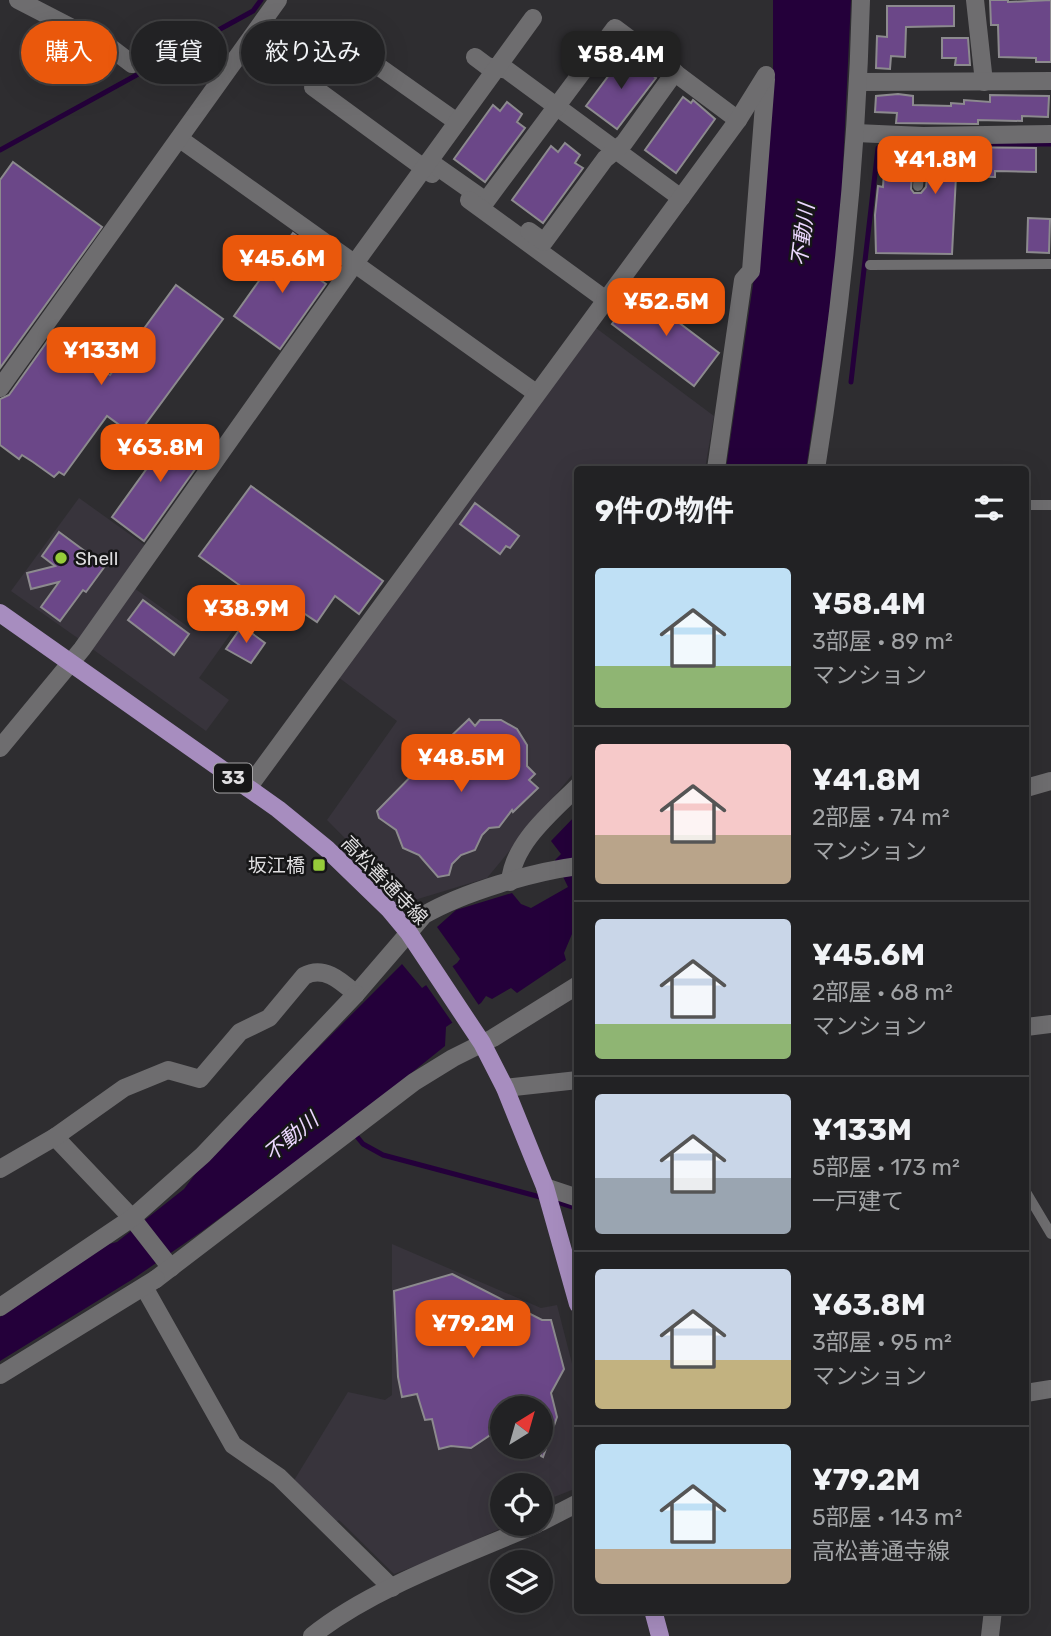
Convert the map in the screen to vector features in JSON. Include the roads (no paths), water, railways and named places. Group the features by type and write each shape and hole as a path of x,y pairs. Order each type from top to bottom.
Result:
{"main road":[{"name":"高松善通寺線","path":"0,612 278,809 327,849 389,909 409,933 482,1043 505,1088 548,1196 574,1290"},
{"path":"654,1614 660,1636"}],"street":[{"path":"18,0 111,48 131,63"},
{"path":"816,466 840,316 856,133 861,0"},
{"path":"975,0 984,82"},
{"path":"0,388 274,6"},
{"path":"0,748 71,662 533,18"},
{"path":"486,201 615,28 738,120"},
{"path":"475,57 487,66 507,70 681,198"},
{"path":"385,71 457,122"},
{"path":"313,88 544,242 605,159 616,150 675,72"},
{"path":"248,788 738,120 766,75 751,271 743,280 716,466"},
{"path":"859,82 1051,81"},
{"path":"856,133 923,136 1051,134"},
{"path":"180,139 536,394"},
{"path":"426,164 606,300"},
{"path":"1029,787 1051,782"},
{"path":"510,882 512,866 535,831 574,790"},
{"path":"0,1307 135,1222 203,1155 356,994 424,915 510,882 574,867"},
{"path":"0,1169 55,1137 124,1088 162,1072 174,1072 200,1079 240,1032 269,1018 304,976 312,972 319,971 340,980 356,994"},
{"path":"0,1375 159,1274 414,1082 574,987"},
{"path":"1029,1027 1051,1024"},
{"path":"505,1088 574,1080"},
{"path":"55,1137 135,1222 233,1445 279,1477 392,1588"},
{"path":"548,1196 574,1198"},
{"path":"1029,1393 1051,1389"},
{"path":"553,1516 574,1505"},
{"path":"312,1636 337,1616 392,1588 510,1536"},
{"path":"990,1636 993,1614"}],"lane":[{"path":"918,187 923,136"},
{"path":"870,265 1051,264"},
{"path":"1029,505 1051,505"},
{"path":"1029,1197 1051,1234"}],"water":[{"name":"不動川","path":"773,0 851,0 839,250 806,466 726,466 762,223 773,84"},
{"name":"不動川","path":"574,817 574,933 564,953 566,960 517,993 511,988 492,999 486,996 481,1003 446,1027 445,1046 364,1111 133,1279 0,1361 0,1317 109,1244 117,1242 184,1189 204,1162 402,964 422,988 457,963 460,959 437,927 456,910 512,893 521,904 531,908 568,887 555,860 561,854 551,841"}],"waterway":[{"path":"0,150 253,11 261,0"},
{"path":"953,144 1051,144"},
{"path":"851,382 878,148 909,150 915,145"},
{"path":"354,1133 363,1144 383,1155 544,1198"},
{"path":"554,1201 574,1208"}],"place":[{"name":"Shell","path":"61,558"},
{"name":"坂江橋","path":"319,865"}]}
